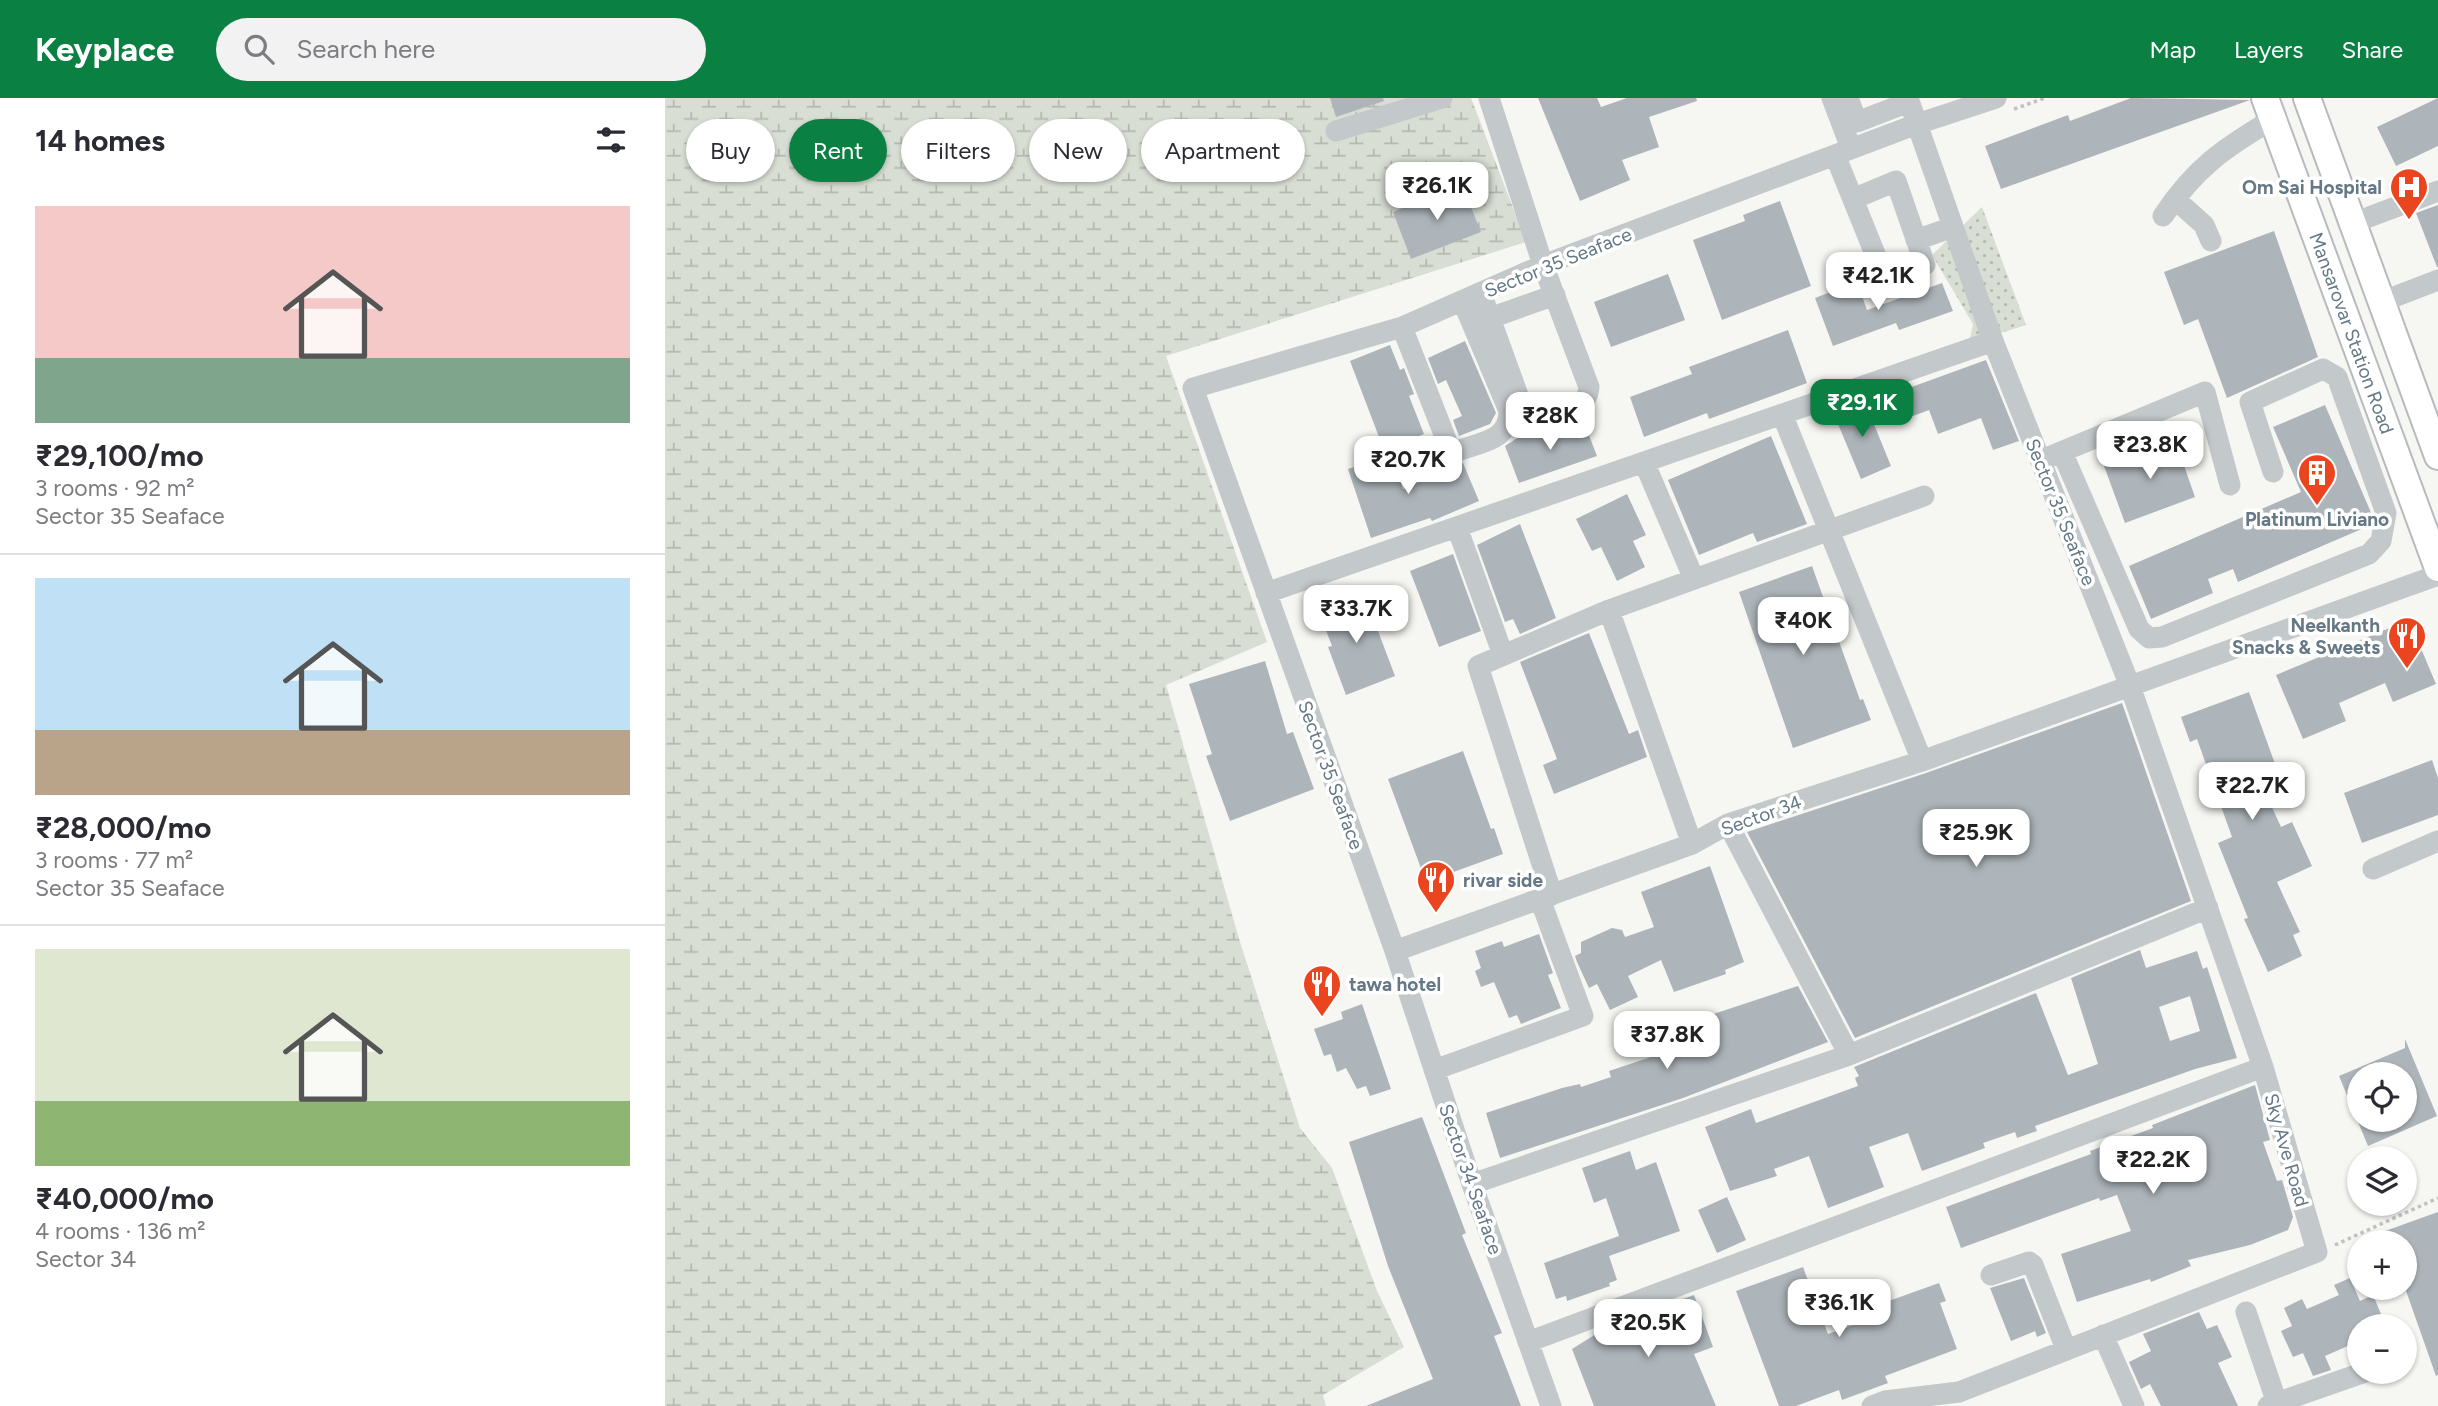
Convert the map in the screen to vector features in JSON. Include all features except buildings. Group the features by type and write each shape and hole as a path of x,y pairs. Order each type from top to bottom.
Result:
{"main road":[{"name":"Mansarovar Station Road","path":"2307,98 2438,456"},
{"name":"Mansarovar Station Road","path":"2269,108 2438,568"}],"street":[{"path":"1336,131 1442,98"},
{"path":"1472,298 1490,318 1528,423 1535,426 1582,407 1588,398 1589,387 1543,265 1489,98"},
{"path":"1832,98 1850,149 1853,199 1886,281 1924,265 1896,181 1853,199"},
{"path":"1848,98 1857,122 1850,149"},
{"path":"1857,122 1908,100 1917,124 1941,106 1996,98"},
{"path":"2211,241 2203,225 2169,207 2186,182 2269,108"},
{"name":"Sector 35 Seaface","path":"1395,951 1193,388 1402,327 1543,265 1917,124 1993,341 2130,686"},
{"path":"2353,223 2438,191"},
{"path":"1916,240 1953,227"},
{"path":"2381,302 2438,280"},
{"path":"1490,318 1555,295"},
{"path":"1402,327 1449,447 1457,451 1504,433 1509,426 1509,411 1472,298"},
{"path":"1266,593 1993,341"},
{"path":"2062,452 2139,629 2149,638 2162,637 2368,554 2381,541 2386,513 2337,377 2323,369 2251,402 2273,472"},
{"path":"2040,460 2205,392 2230,485"},
{"path":"1782,414 1922,761"},
{"path":"1644,462 1694,579"},
{"path":"1434,1070 1583,1016 1478,666 1609,610 1924,496"},
{"path":"1457,527 1503,655"},
{"name":"Sector 34","path":"1395,951 1692,844 1728,824 1922,761 2438,575"},
{"path":"1609,610 1692,844"},
{"name":"Sky Ave Road","path":"1962,1399 2066,1349 2317,1252 2263,1067 2130,686"},
{"path":"1728,824 1849,1055"},
{"path":"2374,869 2438,841"},
{"path":"1472,1184 1849,1055 2208,908"},
{"name":"Sector 34 Seaface","path":"1395,951 1472,1184 1528,1342 1545,1404"},
{"path":"1528,1342 2263,1067"},
{"path":"1991,1275 2029,1262 2033,1265 2066,1349"},
{"path":"2246,1312 2274,1405 2347,1379"},
{"path":"2103,1335 2134,1406"},
{"path":"1881,1404 1962,1399"}],"path":[{"path":"2339,1243 2438,1198"}],"green space":[{"path":"665,98 1471,98 1526,242 1166,356 1267,642 1166,685 1240,942 1300,1128 1332,1168 1377,1291 1404,1347 1323,1395 1326,1406 665,1406"},
{"path":"1982,207 2026,325 1969,343 1973,324 1932,255"}],"place":[{"name":"Om Sai Hospital","path":"2409,221"},
{"name":"Platinum Liviano","path":"2317,507"},
{"name":"Neelkanth Snacks & Sweets","path":"2407,670"},
{"name":"rivar side","path":"1436,914"},
{"name":"tawa hotel","path":"1322,1018"}]}
